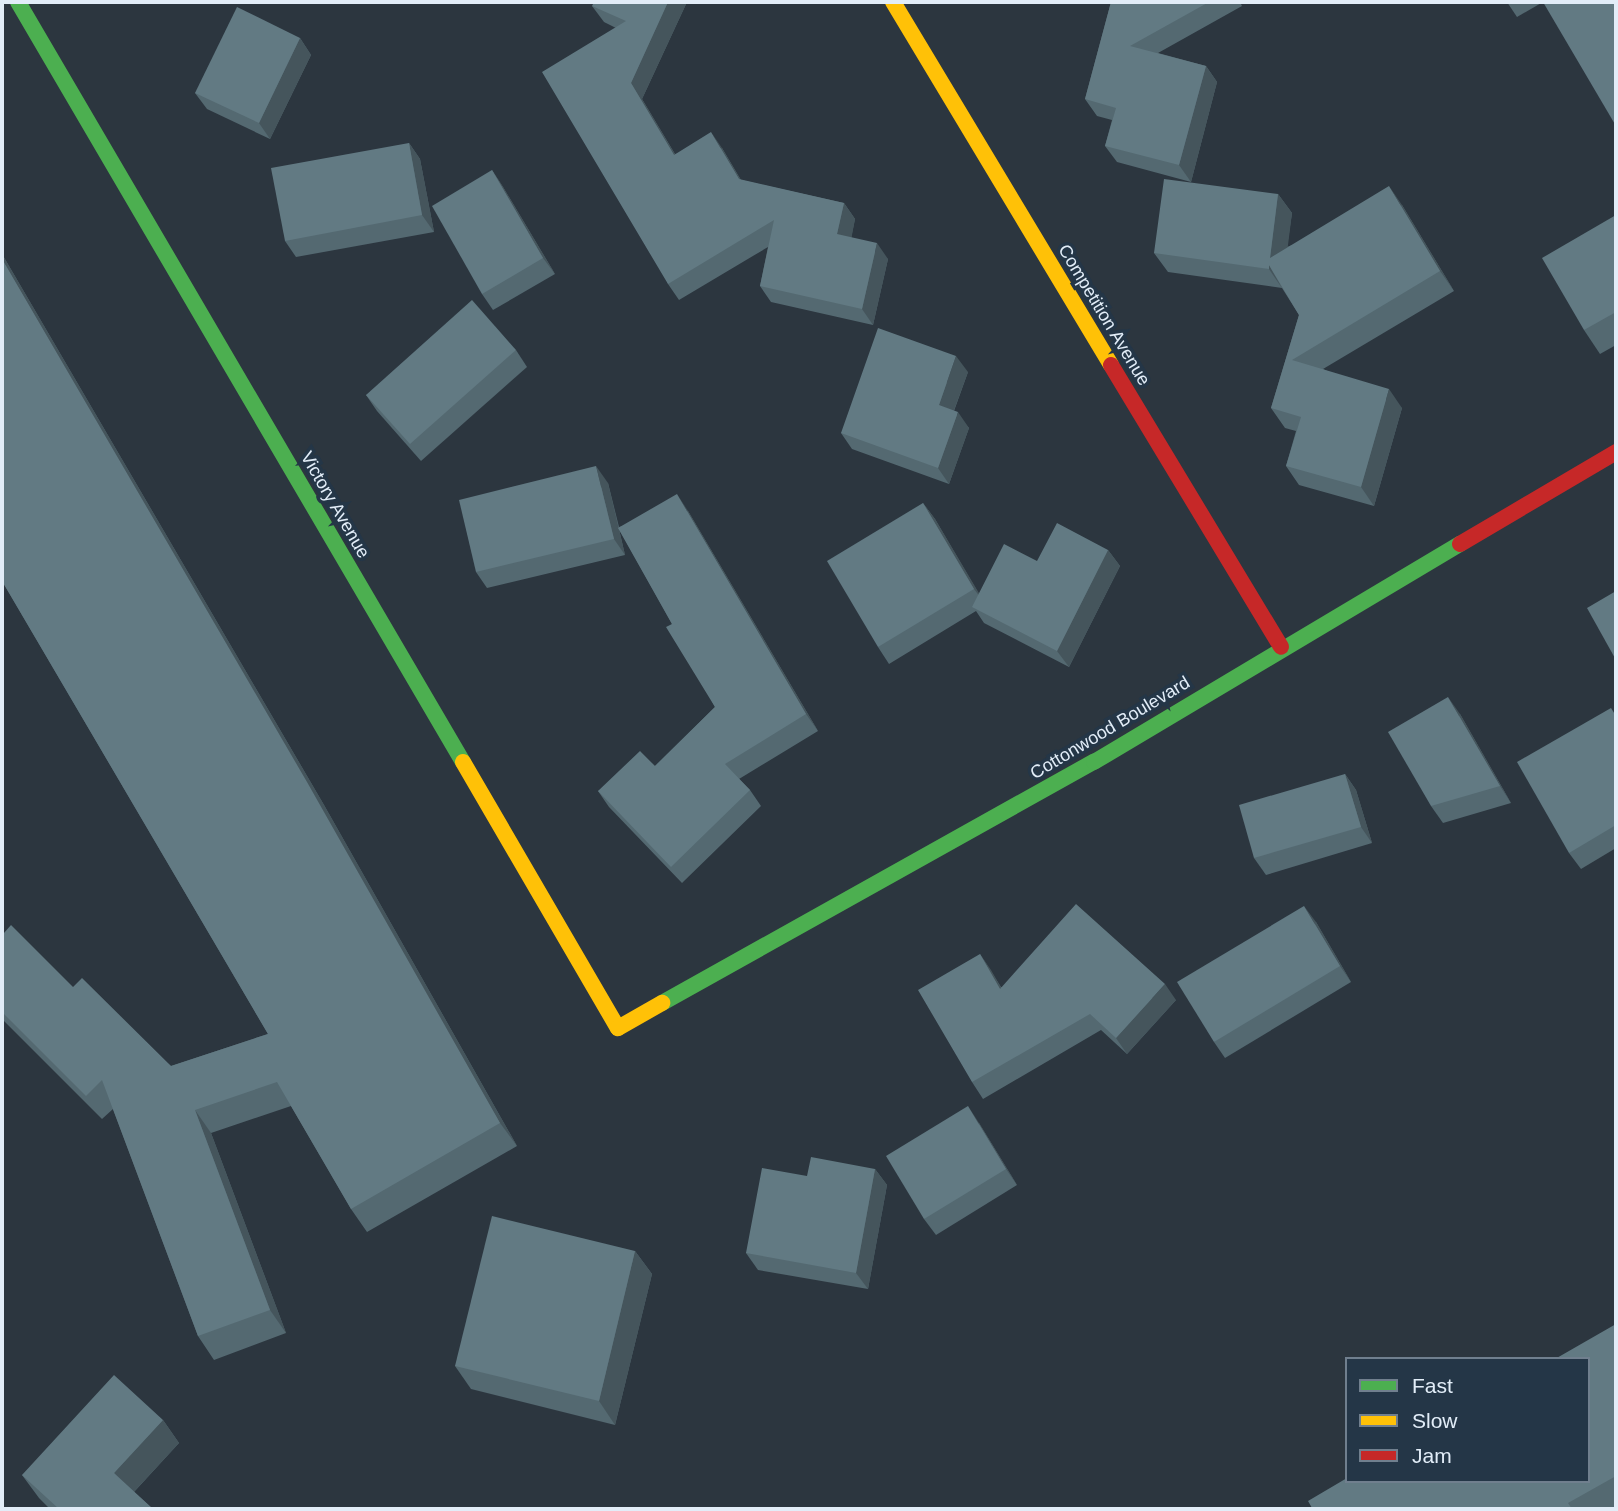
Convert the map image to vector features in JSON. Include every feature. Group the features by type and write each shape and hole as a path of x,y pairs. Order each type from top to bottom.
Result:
{"street":[{"name":"Victory Avenue","path":"19,2 618,1028"},
{"name":"Competition Avenue","path":"893,2 1281,648"},
{"name":"Cottonwood Boulevard","path":"618,1028 1094,762 1281,648 1616,452"}],"building":[{"path":"594,2 668,2 631,83 674,155 711,132 739,179 844,203 837,234 877,243 862,309 760,286 774,220 668,284 542,72 626,21 592,6"},
{"path":"1111,2 1209,2 1130,46 1206,66 1179,165 1105,146 1116,108 1085,99"},
{"path":"1543,2 1616,2 1616,126"},
{"path":"237,7 300,38 259,123 195,93"},
{"path":"409,143 422,215 285,241 271,168"},
{"path":"492,170 543,258 482,294 432,206"},
{"path":"1164,179 1278,194 1270,258 1389,186 1440,271 1292,360 1389,389 1361,487 1286,466 1301,417 1271,408 1299,315 1269,265 1269,269 1154,253"},
{"path":"1616,215 1616,312 1584,330 1542,258"},
{"path":"2,259 307,782 500,1123 351,1209 277,1082 195,1110 270,1310 198,1336 102,1080 86,1096 2,1012 2,931 4,933 11,925 73,987 82,978 171,1066 268,1034 2,581"},
{"path":"472,300 516,350 410,444 366,395"},
{"path":"878,328 956,356 939,405 958,412 938,468 841,433"},
{"path":"596,466 614,539 476,572 459,500"},
{"path":"677,494 806,714 725,764 750,790 671,867 598,791 640,751 655,766 715,707 666,627 672,624 618,528"},
{"path":"923,503 974,589 878,647 827,561"},
{"path":"1057,523 1108,550 1057,651 972,607 1004,544 1037,561"},
{"path":"1616,591 1616,660 1587,608"},
{"path":"1448,697 1500,786 1431,806 1388,732"},
{"path":"1611,708 1616,716 1616,825 1569,853 1517,762"},
{"path":"1345,774 1361,827 1254,858 1239,805"},
{"path":"1076,904 1165,984 1116,1038 1090,1014 972,1082 918,990 980,954 1000,989"},
{"path":"1304,906 1340,966 1214,1042 1177,982"},
{"path":"968,1106 1006,1169 924,1219 886,1156"},
{"path":"811,1157 875,1169 856,1273 746,1253 762,1168 807,1176"},
{"path":"492,1216 635,1251 599,1401 455,1366"},
{"path":"1616,1324 1616,1476 1568,1503 1572,1509 1309,1509 1312,1508 1308,1501 1345,1479 1345,1483 1590,1483 1590,1357 1558,1357"},
{"path":"114,1375 163,1420 114,1473 153,1509 59,1509 22,1475"}],"traffic: fast":[{"path":"18,2 463,762"},
{"path":"662,1003 1094,762 1460,544"}],"traffic: slow":[{"path":"893,2 1111,365"},
{"path":"463,762 618,1028 662,1003"}],"traffic: jam":[{"path":"1111,365 1281,647"},
{"path":"1460,544 1616,452"}]}
